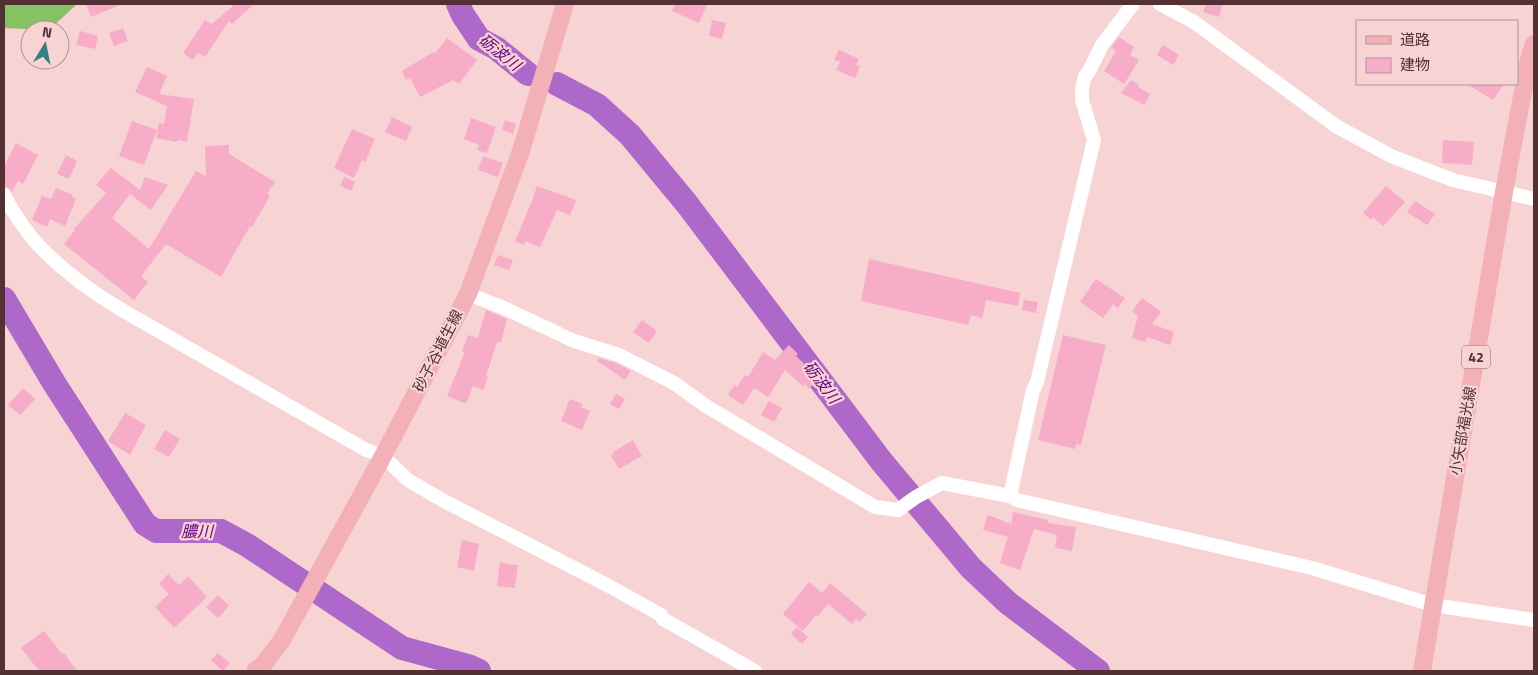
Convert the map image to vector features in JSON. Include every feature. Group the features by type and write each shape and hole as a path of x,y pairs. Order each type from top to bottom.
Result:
{"main road":[{"name":"砂子谷埴生線","path":"255,671 263,665 282,640 384,456 468,294 521,152 565,4"},
{"name":"小矢部福光線","path":"1422,671 1504,192 1529,59 1534,44"}],"street":[{"path":"1010,496 1033,390 1037,382 1094,140 1082,100 1085,76 1102,44 1133,4"},
{"path":"1160,4 1194,22 1336,126 1391,156 1453,180 1534,199"},
{"path":"4,195 11,209 41,248 92,292 366,450 384,456 408,480 444,501 609,586 755,671"},
{"path":"468,294 504,308 574,341 619,355 674,383 706,406 875,507 898,510 916,497 942,483 1010,496 1017,500 1312,568 1433,605 1534,620"}],"green space":[{"path":"4,4 77,4 60,20 20,20 20,29 4,28"}],"building":[{"path":"86,4 122,4 91,17"},
{"path":"235,4 254,4 232,24 229,21 205,57 198,53 193,60 183,53 205,20 212,24"},
{"path":"675,4 707,4 699,23 672,11"},
{"path":"1206,4 1223,4 1219,17 1203,12"},
{"path":"712,20 726,23 722,39 709,36"},
{"path":"123,28 128,41 114,46 109,33"},
{"path":"80,31 98,36 95,49 76,45"},
{"path":"1119,37 1134,47 1130,55 1139,60 1124,84 1104,71 1116,51 1111,48"},
{"path":"447,38 477,60 459,84 453,80 420,97 410,78 406,80 402,71 436,52"},
{"path":"1163,45 1179,55 1173,65 1157,55"},
{"path":"839,50 859,59 856,65 860,66 855,78 836,70 840,62 834,60"},
{"path":"147,67 167,76 159,94 194,99 187,142 156,138 159,123 164,124 167,106 135,92"},
{"path":"1131,80 1150,94 1145,105 1121,93"},
{"path":"1469,85 1503,85 1493,100"},
{"path":"392,117 412,127 406,141 385,132"},
{"path":"471,118 496,127 487,153 477,150 479,145 464,139"},
{"path":"505,120 516,124 513,134 502,130"},
{"path":"132,121 157,130 144,165 119,156"},
{"path":"352,129 375,139 365,162 362,160 354,178 334,168"},
{"path":"1443,140 1474,142 1472,165 1442,163"},
{"path":"16,143 38,155 23,184 18,181 12,192 4,186 4,167"},
{"path":"229,145 229,154 275,182 267,194 270,196 252,227 250,226 221,277 166,244 141,276 148,282 134,300 64,244 74,229 106,193 96,185 111,168 140,190 145,177 168,185 151,210 130,194 112,218 149,249 196,171 206,176 205,146"},
{"path":"66,155 77,161 69,179 57,174"},
{"path":"483,156 503,163 498,177 478,170"},
{"path":"344,177 355,182 351,191 340,186"},
{"path":"537,186 576,200 570,215 557,210 540,247 526,241 524,245 515,241"},
{"path":"1386,186 1405,202 1383,226 1373,217 1371,220 1363,213"},
{"path":"56,188 73,195 72,197 76,199 65,226 50,219 47,227 32,220 42,196 51,199"},
{"path":"1415,201 1435,214 1427,225 1407,212"},
{"path":"498,255 513,260 509,270 494,265"},
{"path":"869,259 1020,293 1018,306 986,300 982,318 971,315 968,325 861,301"},
{"path":"1096,279 1125,298 1118,308 1113,304 1103,318 1080,302"},
{"path":"1142,298 1161,312 1152,324 1174,332 1170,345 1147,337 1145,342 1132,338 1138,316 1132,311"},
{"path":"1024,300 1038,302 1036,313 1022,310"},
{"path":"486,310 507,319 501,343 497,342 483,390 473,386 466,404 447,396 465,352 462,351 468,335 478,338"},
{"path":"642,320 657,331 649,343 633,332"},
{"path":"1063,335 1106,345 1081,445 1076,444 1075,449 1038,440"},
{"path":"789,345 798,354 796,356 815,374 813,376 817,380 809,389 785,370 768,397 754,388 743,405 728,395 734,385 737,387 745,375 748,377 763,352 775,360"},
{"path":"599,358 616,363 631,371 625,380 597,361"},
{"path":"23,388 35,399 20,415 8,405"},
{"path":"616,394 625,399 619,409 610,404"},
{"path":"570,399 583,404 581,407 590,411 582,430 561,421"},
{"path":"769,401 782,408 774,422 761,415"},
{"path":"125,413 146,425 130,455 108,441"},
{"path":"165,430 180,439 169,457 154,449"},
{"path":"633,440 642,456 619,469 611,456 614,454 613,452"},
{"path":"1013,512 1048,520 1047,523 1076,527 1072,551 1055,548 1057,535 1034,529 1020,570 1000,563 1008,537 983,530 988,515 1011,524"},
{"path":"462,540 479,544 474,571 457,567"},
{"path":"500,563 518,565 515,588 497,586"},
{"path":"168,574 179,585 188,576 207,597 174,628 155,607 169,594 159,584"},
{"path":"809,582 822,593 830,583 867,614 860,622 856,619 852,624 828,604 803,631 783,614"},
{"path":"218,595 229,606 218,618 206,607"},
{"path":"797,627 808,637 802,644 791,634"},
{"path":"44,631 77,671 39,671 21,648"},
{"path":"218,653 230,663 223,671 211,660"}],"waterway":[{"name":"砺波川","path":"458,4 479,39 496,48 528,74"},
{"name":"砺波川","path":"557,84 597,105 630,135 687,204 882,462 971,568 1008,603 1098,671"},
{"name":"膿川","path":"4,299 54,383 145,524 156,531 221,531 247,545 402,648 468,666 479,671"}]}
